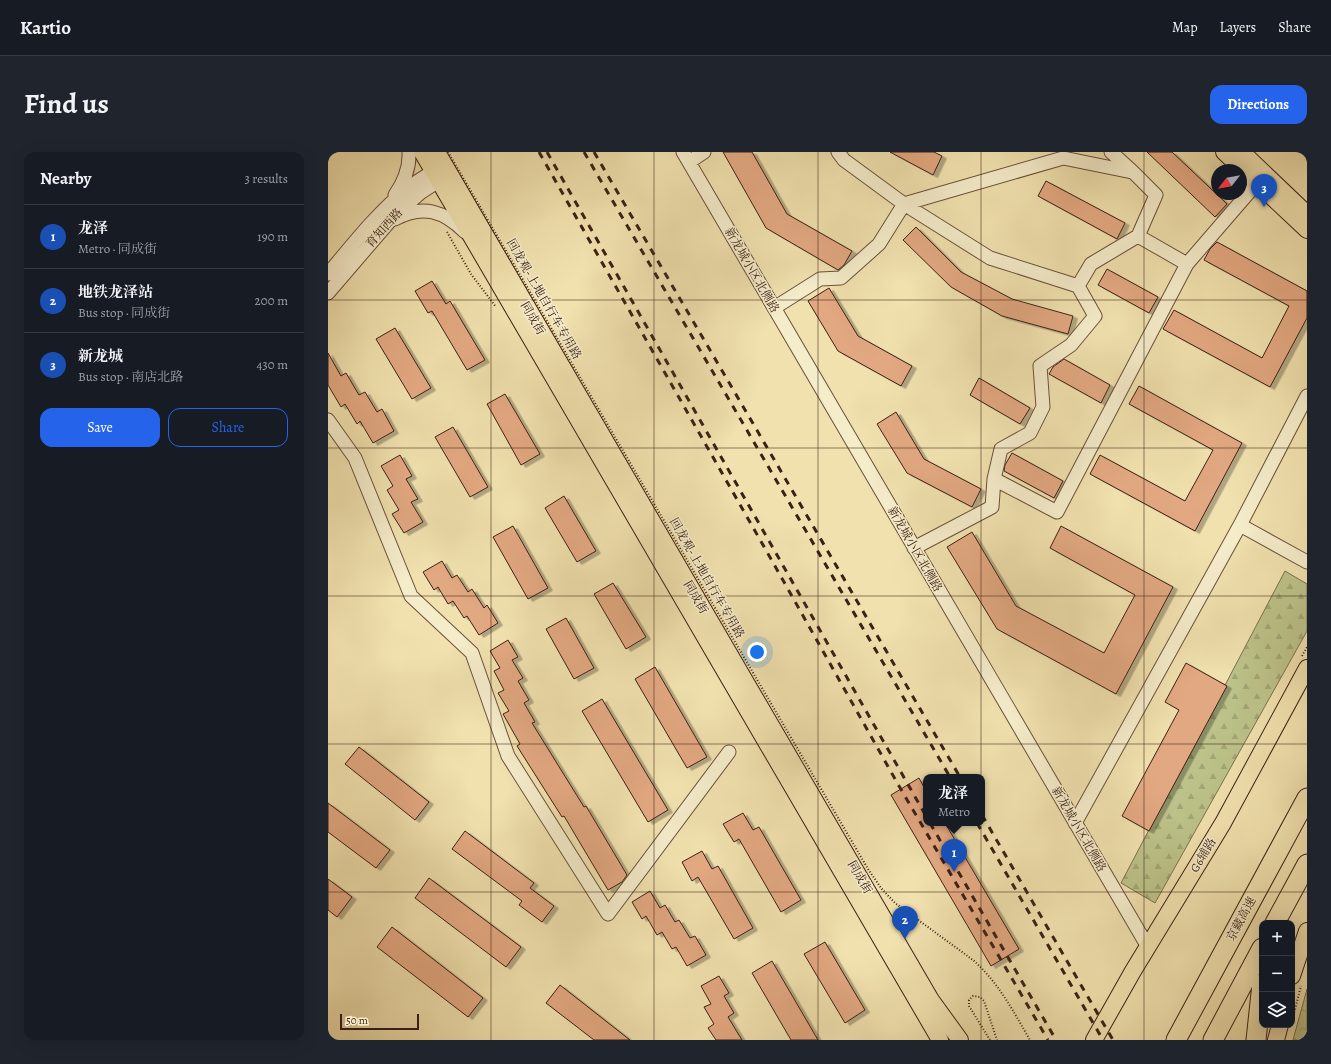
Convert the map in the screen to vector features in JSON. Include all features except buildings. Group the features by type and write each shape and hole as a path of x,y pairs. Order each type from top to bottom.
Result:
{"highway":[{"name":"京藏高速","path":"1176,1040 1307,798"},
{"path":"1277,920 1307,864"},
{"path":"1213,1040 1259,954"},
{"path":"1256,1040 1261,992"}],"main road":[{"name":"同成街","path":"422,152 442,166 928,993 960,1040"},
{"path":"1224,152 1307,214"},
{"path":"1242,152 1261,179 1307,230"},
{"name":"同成街","path":"442,166 488,264 940,1040"},
{"name":"G6辅路","path":"1094,1040 1223,823 1307,668"},
{"path":"1297,979 1307,931"},
{"path":"1276,1040 1279,1028"}],"street":[{"path":"378,225 401,185 408,166 409,152"},
{"path":"686,157 704,152"},
{"path":"838,152 844,160 904,204 990,258 1078,286 1095,316 1071,345 1040,366 1043,407 1030,432 1001,449 994,479 992,507 914,548"},
{"path":"1078,286 1091,264 1138,236 1156,195 1111,152"},
{"name":"新龙城小区北侧路","path":"686,157 1148,947"},
{"path":"774,308 820,279 841,278 879,244 904,204 1063,158 1133,172"},
{"name":"育知西路","path":"328,293 378,225 407,189 442,166"},
{"path":"994,479 1058,512 1187,264 1261,179"},
{"path":"378,225 412,212 427,211 440,214 453,221 466,234 488,264"},
{"name":"育知西路","path":"328,274 378,225"},
{"path":"1138,236 1187,264"},
{"path":"1075,823 1240,525 1307,396"},
{"path":"328,420 355,458 411,596 472,653 508,756 608,914 729,752"},
{"path":"1240,525 1307,562"}],"path":[{"name":"回龙观-上地自行车专用路","path":"442,166 868,869 881,888 895,903 982,968 1003,994 1030,1040"},
{"path":"444,228 471,274 499,311"},
{"path":"1295,996 1297,979"},
{"path":"990,1040 969,1006 969,1000 974,996 980,996 984,1001 997,1040"}],"green space":[{"path":"1285,571 1307,584 1307,631 1155,903 1121,883"},
{"path":"1307,989 1307,1040 1293,1040"}],"railway":[{"path":"539,152 899,786 1048,1040"},
{"path":"547,152 923,811"},
{"path":"584,152 948,774"},
{"path":"594,152 958,774"},
{"path":"985,820 1113,1040"},
{"path":"932,826 1056,1040"},
{"path":"979,826 1103,1040"}],"place":[{"name":"新龙城","path":"1264,207"},
{"name":"龙泽","path":"954,872"},
{"name":"地铁龙泽站","path":"905,939"}]}
